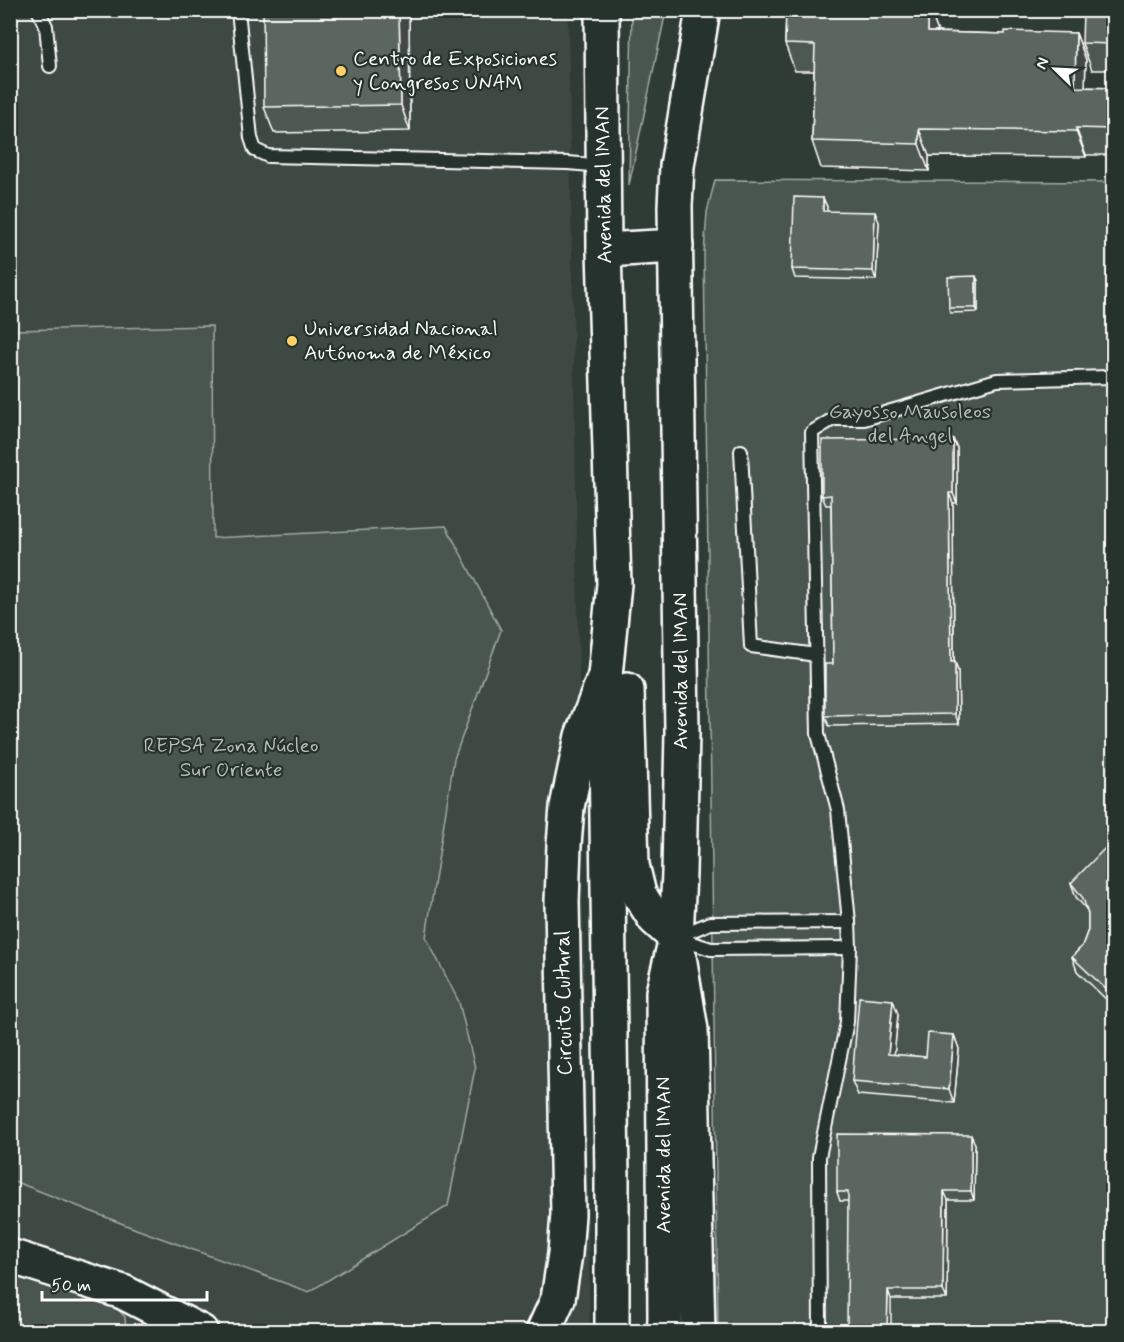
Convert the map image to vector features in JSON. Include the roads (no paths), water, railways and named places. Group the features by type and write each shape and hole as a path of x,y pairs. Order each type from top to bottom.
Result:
{"main road":[{"name":"Avenida del IMAN","path":"602,10 604,250 614,584 604,676 612,1332"},
{"name":"Avenida del IMAN","path":"664,1332 663,992 676,938 682,732 675,206 677,166 703,10"},
{"path":"604,250 676,246"},
{"path":"614,584 627,669 632,865 639,894 655,919 676,938 691,1030 698,1332"},
{"name":"Circuito Cultural","path":"543,1332 558,1299 568,1214 562,902 567,807 582,736 604,676"},
{"path":"10,1256 123,1292 201,1332"},
{"path":"123,1292 131,1302 136,1314 139,1332"}],"lane":[{"path":"38,10 46,26 50,66"},
{"path":"238,10 251,138 255,150 268,156 568,163 603,166"},
{"path":"820,1332 819,1157 847,1022 850,948 838,810 818,734 812,432 833,420 864,419 997,380 1108,377 1113,380"},
{"path":"741,451 751,646 816,655"},
{"path":"676,938 710,923 849,922"},
{"path":"676,938 711,949 850,948"}],"place":[{"name":"Centro de Exposiciones y Congresos UNAM","path":"341,71"},
{"name":"Universidad Nacional Autónoma de México","path":"292,341"}],"park label":[{"name":"Gayosso Mausoleos del Angel","path":"910,424"},
{"name":"REPSA Zona Núcleo Sur Oriente","path":"231,758"}]}
